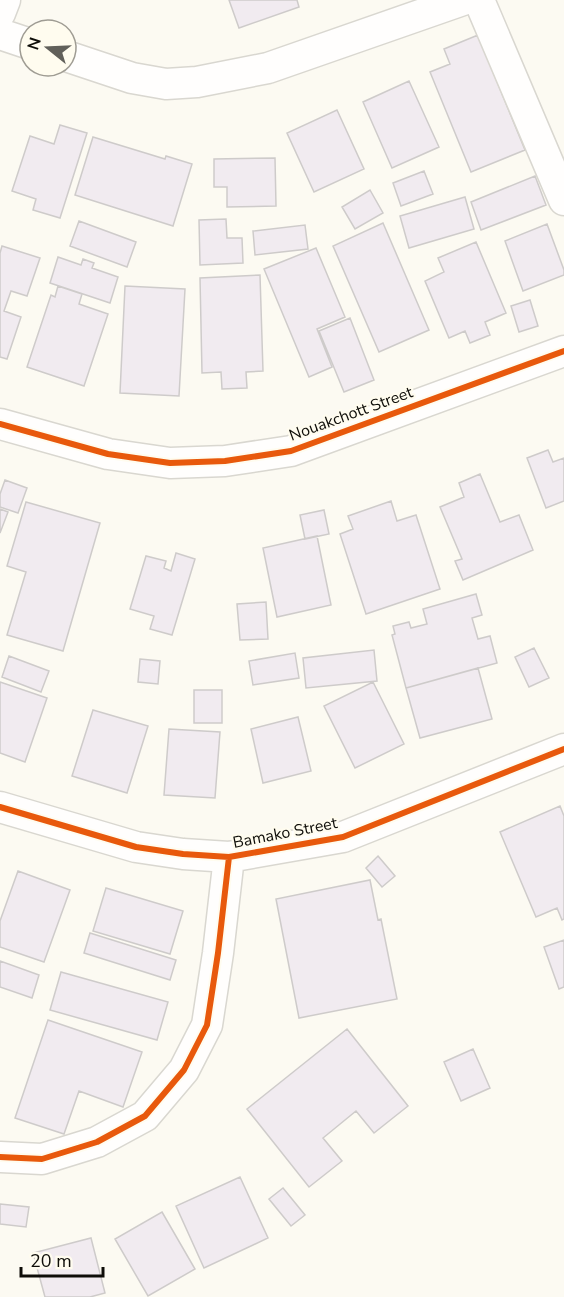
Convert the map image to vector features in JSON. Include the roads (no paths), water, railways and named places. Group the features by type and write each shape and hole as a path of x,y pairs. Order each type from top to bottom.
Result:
{"street":[{"path":"0,13 5,0"},
{"path":"78,60 132,78 166,84 197,82 268,68 463,0"},
{"path":"479,0 564,201"},
{"path":"0,34 18,40"},
{"name":"Nouakchott Street","path":"0,424 108,454 170,463 225,461 291,451 564,351"},
{"name":"Bamako Street","path":"0,807 136,847 183,854 229,857 343,837 564,749"},
{"path":"0,1157 42,1159 98,1142 145,1116 184,1070 207,1025 229,857"}]}
